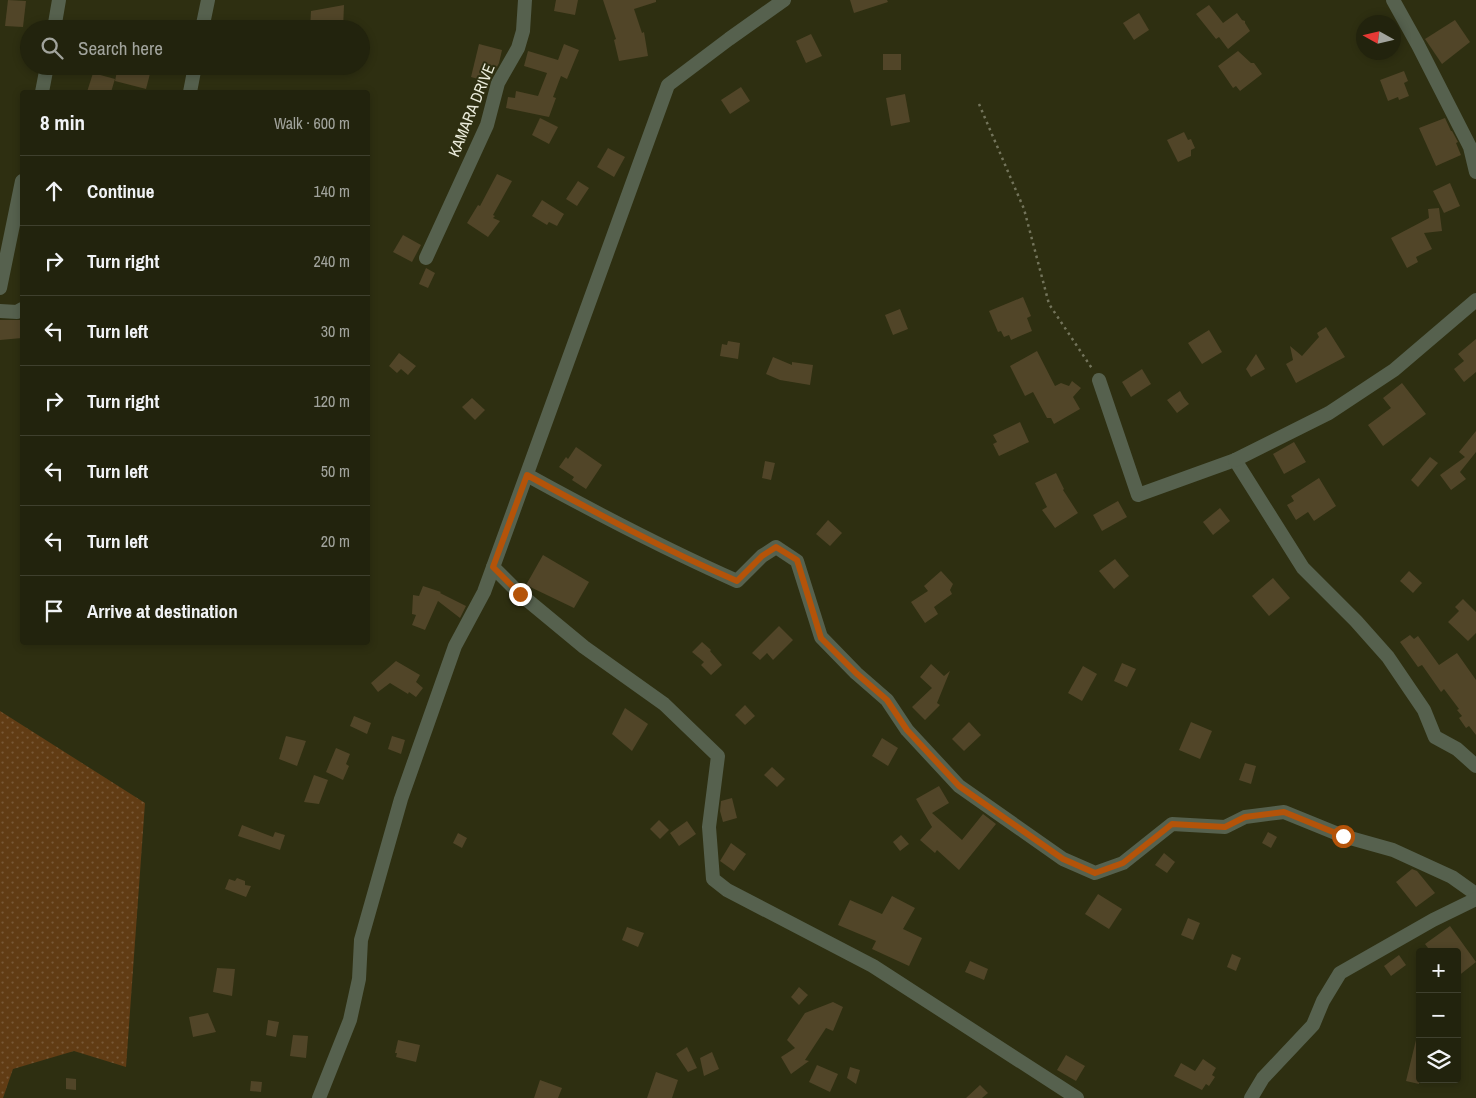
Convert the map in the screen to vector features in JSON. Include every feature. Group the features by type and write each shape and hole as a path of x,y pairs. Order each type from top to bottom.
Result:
{"street":[{"path":"56,20 59,0"},
{"path":"204,20 208,0"},
{"name":"KAMARA DRIVE","path":"426,258 487,126 498,83 518,48 523,31 525,0"},
{"path":"319,1098 350,1020 359,979 361,940 401,800 454,646 484,592 668,85 784,0"},
{"path":"1392,0 1418,45 1470,147 1476,172"},
{"path":"42,90 46,75"},
{"path":"190,90 193,75"},
{"path":"0,288 20,191"},
{"path":"1099,380 1138,495 1235,460 1329,413 1394,370 1476,300"},
{"path":"0,311 20,310"},
{"path":"1235,460 1303,568 1356,621 1388,657 1424,710 1435,737 1457,749 1476,766"},
{"path":"527,475 681,557 737,581 762,556 776,547 797,560 821,638 856,673 887,700 907,730 959,786 1071,863 1095,873 1123,863 1172,824 1225,827 1245,817 1284,812 1343,836 1393,850 1452,877 1476,894"},
{"path":"493,567 520,594 584,647 664,704 718,756 710,826 712,879 727,890 873,966 1077,1098"},
{"path":"1251,1098 1263,1078 1312,1025 1323,1001 1340,973 1433,920 1476,899"}],"path":[{"path":"979,104 1024,209 1049,304 1099,380"}],"shaded area":[{"path":"0,711 145,803 126,1067 74,1051 13,1069 3,1098 0,1098"}],"building":[{"path":"8,0 26,1 24,20 20,20 20,27 5,26"},
{"path":"556,0 578,0 575,15 554,11"},
{"path":"603,0 656,0 656,2 634,9 642,33 644,32 648,56 619,61 614,40 616,39"},
{"path":"850,0 887,0 888,2 854,13"},
{"path":"344,5 343,20 310,20 311,11"},
{"path":"1209,5 1223,23 1237,13 1245,21 1250,31 1228,49 1219,37 1216,39 1196,14"},
{"path":"1139,13 1149,30 1134,40 1123,23"},
{"path":"1455,20 1470,42 1442,64 1425,39"},
{"path":"811,34 822,56 806,63 796,41"},
{"path":"479,44 502,50 499,63 489,82 471,77"},
{"path":"564,44 579,50 567,79 561,76 553,97 556,98 549,117 506,108 508,97 515,98 516,91 538,96 547,73 524,66 528,51 558,60"},
{"path":"1238,51 1251,63 1254,63 1262,74 1240,91 1236,86 1233,88 1218,66"},
{"path":"883,54 901,54 901,70 883,70"},
{"path":"1404,71 1408,81 1404,83 1409,96 1399,100 1398,97 1388,101 1380,80"},
{"path":"92,75 115,79 112,90 88,90"},
{"path":"116,75 150,75 146,89 115,81"},
{"path":"741,87 750,101 730,114 721,100"},
{"path":"905,94 910,122 891,126 886,98"},
{"path":"540,118 558,127 549,144 532,135"},
{"path":"1445,118 1458,142 1456,143 1461,155 1436,166 1419,128"},
{"path":"1184,132 1188,140 1191,139 1195,148 1191,150 1191,156 1178,162 1167,140"},
{"path":"608,148 625,157 614,177 597,167"},
{"path":"497,174 512,181 493,215 495,216 493,218 500,221 488,237 467,223 478,205 480,206"},
{"path":"578,181 589,188 577,206 566,199"},
{"path":"1450,183 1460,206 1444,213 1433,191"},
{"path":"542,200 564,214 557,226 549,222 547,225 532,216"},
{"path":"1439,208 1442,231 1424,233 1432,249 1416,257 1418,262 1407,268 1391,238 1429,218 1428,209"},
{"path":"403,235 421,245 412,262 393,252"},
{"path":"426,268 435,273 428,288 419,284"},
{"path":"1023,297 1031,316 1027,318 1032,331 1011,340 1009,335 1004,337 1001,331 998,332 989,311"},
{"path":"900,309 908,329 893,335 885,315"},
{"path":"0,320 20,320 20,338 0,340"},
{"path":"1326,327 1345,357 1296,383 1286,364 1293,360 1290,346 1302,356 1319,337 1317,333"},
{"path":"1209,330 1222,352 1202,364 1188,343"},
{"path":"1476,339 1476,372 1464,382 1454,369 1464,361 1458,354"},
{"path":"728,341 740,343 738,359 720,356 722,344 727,345"},
{"path":"1037,351 1055,386 1061,383 1069,386 1072,381 1081,388 1073,397 1080,409 1054,424 1051,418 1047,418 1033,392 1025,396 1010,366"},
{"path":"399,353 416,366 408,375 401,369 397,373 389,366"},
{"path":"1256,354 1265,369 1251,377 1246,369"},
{"path":"773,357 792,365 792,362 813,365 810,385 780,380 766,374"},
{"path":"1142,369 1151,384 1131,397 1122,382"},
{"path":"1402,383 1426,414 1383,446 1368,425 1391,408 1383,398"},
{"path":"1180,391 1189,404 1177,413 1167,400"},
{"path":"472,398 485,410 475,420 462,407"},
{"path":"1020,422 1029,442 999,456 993,444 997,442 993,435"},
{"path":"1476,431 1476,452 1460,472 1466,479 1451,490 1440,475 1465,457 1459,452"},
{"path":"1294,442 1306,462 1284,474 1273,454"},
{"path":"576,447 602,465 586,489 572,480 574,477 559,467 566,457 568,459"},
{"path":"1430,457 1438,463 1418,487 1411,480"},
{"path":"765,461 775,463 771,480 762,478"},
{"path":"1056,473 1063,490 1078,513 1055,528 1042,510 1047,507 1035,483"},
{"path":"1319,478 1336,506 1314,521 1308,512 1296,520 1287,505 1294,501 1291,496"},
{"path":"1118,501 1127,517 1102,531 1093,515"},
{"path":"1220,508 1230,521 1213,535 1203,522"},
{"path":"828,520 842,533 830,546 816,534"},
{"path":"543,555 589,582 574,608 526,585"},
{"path":"1115,559 1129,576 1114,589 1099,571"},
{"path":"941,571 953,584 950,590 952,594 934,607 938,614 925,623 911,602 928,591 924,586"},
{"path":"1409,571 1422,583 1413,593 1400,581"},
{"path":"1273,578 1290,598 1269,616 1252,596"},
{"path":"423,586 441,592 466,606 460,618 438,601 425,630 412,625 416,615 412,614 413,595 419,596"},
{"path":"1463,599 1476,612 1476,633 1468,641 1448,622 1459,611 1455,607"},
{"path":"779,626 793,640 773,660 767,653 760,660 752,653"},
{"path":"1410,635 1414,639 1418,636 1439,665 1457,653 1476,680 1476,735 1469,726 1466,728 1459,718 1462,716 1457,710 1459,709 1444,689 1441,692 1422,665 1418,667 1400,642"},
{"path":"702,642 711,650 722,665 711,675 701,665 704,662 692,652"},
{"path":"396,661 420,675 416,682 423,688 416,697 390,683 378,692 371,683"},
{"path":"1122,663 1136,669 1127,687 1114,681"},
{"path":"931,664 944,676 950,671 937,703 940,705 925,720 912,707 932,688 920,677"},
{"path":"1083,666 1097,674 1082,701 1068,693"},
{"path":"745,705 755,716 745,725 735,715"},
{"path":"625,708 648,724 632,751 612,734"},
{"path":"354,716 371,723 367,734 350,726"},
{"path":"969,722 981,735 964,751 952,739"},
{"path":"1191,722 1212,731 1200,759 1179,750"},
{"path":"286,736 306,741 297,766 279,759"},
{"path":"392,736 405,740 401,754 388,749"},
{"path":"882,738 898,748 888,766 872,756"},
{"path":"336,748 350,754 346,764 349,766 343,780 326,772"},
{"path":"1245,763 1256,766 1251,784 1239,780"},
{"path":"772,767 785,779 777,787 764,775"},
{"path":"314,775 328,780 319,804 304,802"},
{"path":"939,786 949,803 932,813 962,840 983,814 996,824 959,870 937,850 935,853 920,840 932,827 916,799"},
{"path":"732,798 737,818 723,822 720,811 721,801"},
{"path":"659,820 669,830 660,839 650,829"},
{"path":"687,821 696,834 679,846 670,833"},
{"path":"242,825 273,837 275,832 285,835 280,850 238,836"},
{"path":"1268,832 1277,837 1271,848 1262,843"},
{"path":"458,833 467,838 462,848 453,843"},
{"path":"901,835 909,844 900,851 893,842"},
{"path":"731,843 746,854 734,871 720,861"},
{"path":"1164,853 1175,862 1167,873 1155,865"},
{"path":"1412,869 1417,871 1435,893 1416,907 1396,882"},
{"path":"237,878 245,881 245,885 251,886 246,897 225,889 229,879 235,881"},
{"path":"1098,894 1122,909 1109,929 1085,914"},
{"path":"892,896 915,908 903,929 922,938 909,966 872,949 876,941 838,925 850,900 882,914"},
{"path":"1188,918 1200,923 1193,940 1181,935"},
{"path":"1450,926 1476,962 1461,974 1461,948 1428,948 1425,944"},
{"path":"627,927 644,933 638,947 622,940"},
{"path":"1232,954 1241,958 1236,971 1227,967"},
{"path":"1399,955 1406,965 1391,976 1384,966"},
{"path":"970,961 988,969 984,980 965,972"},
{"path":"217,968 235,969 232,996 213,992"},
{"path":"799,987 808,995 799,1005 791,997"},
{"path":"833,1002 843,1007 833,1031 826,1028 805,1060 809,1061 791,1074 781,1057 795,1048 787,1040 805,1013"},
{"path":"208,1013 216,1032 193,1037 189,1017"},
{"path":"268,1020 279,1022 276,1037 266,1035"},
{"path":"293,1035 308,1036 306,1058 290,1056"},
{"path":"398,1040 420,1045 416,1062 396,1057"},
{"path":"1416,1040 1416,1083 1419,1084 1406,1081"},
{"path":"687,1047 697,1068 688,1072 676,1054"},
{"path":"712,1052 719,1069 704,1076 700,1058"},
{"path":"1066,1055 1085,1066 1076,1081 1057,1070"},
{"path":"1203,1059 1216,1068 1212,1075 1215,1077 1209,1086 1206,1084 1202,1090 1174,1076 1181,1063 1195,1071"},
{"path":"817,1065 838,1074 830,1092 809,1082"},
{"path":"850,1067 860,1070 856,1084 847,1078"},
{"path":"656,1072 678,1080 672,1098 647,1098"},
{"path":"66,1078 76,1079 76,1090 66,1089"},
{"path":"540,1080 562,1088 558,1098 534,1098"},
{"path":"251,1081 262,1082 261,1092 250,1091"},
{"path":"980,1085 988,1093 982,1098 966,1098"}],"route":[{"path":"520,594 493,567 527,475 681,557 737,581 762,556 776,547 797,560 821,638 856,673 887,700 907,730 959,786 1063,859 1095,873 1123,863 1172,824 1225,827 1245,817 1284,812 1343,836"}]}
